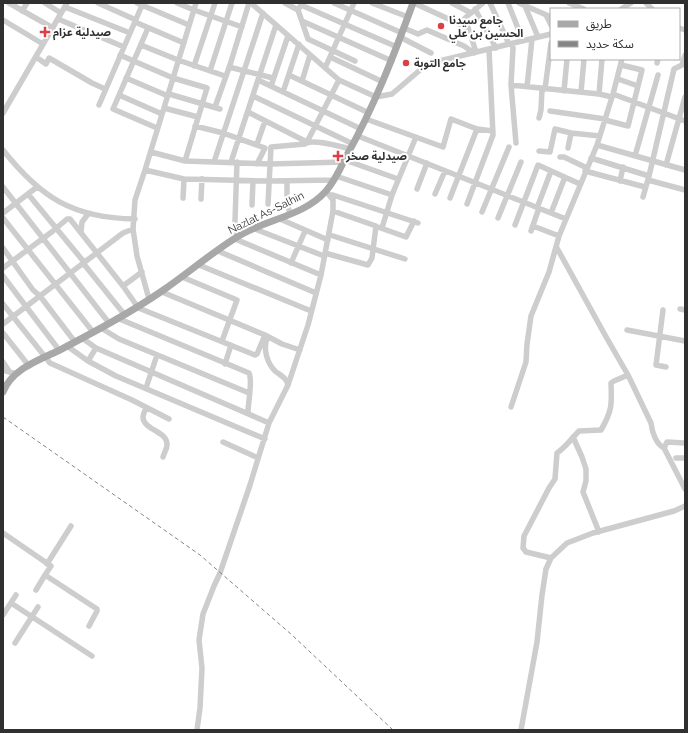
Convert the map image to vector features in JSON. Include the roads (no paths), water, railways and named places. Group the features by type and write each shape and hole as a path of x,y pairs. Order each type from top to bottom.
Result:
{"main road":[{"name":"Nazlat As-Salhin","path":"3,392 11,377 9,372 29,366 109,323 162,292 236,238 280,219 314,202 328,193 368,116 392,61 414,3"}],"street":[{"path":"9,3 52,28"},
{"path":"22,11 27,3"},
{"path":"98,3 148,28 184,43"},
{"path":"177,3 242,27"},
{"path":"149,300 137,256 133,229 135,219 135,200 146,170 150,152 196,3"},
{"path":"194,66 215,3"},
{"path":"210,71 232,3"},
{"path":"126,78 168,95 218,108 225,76 230,67 250,3 339,80 376,97 392,94 427,64 550,34"},
{"path":"285,3 298,10 308,39 355,61"},
{"path":"334,3 402,33 431,53"},
{"path":"325,68 354,3"},
{"path":"372,3 388,6 408,16"},
{"path":"414,3 468,28"},
{"path":"452,3 473,11 496,48"},
{"path":"475,53 465,18 483,3"},
{"path":"490,3 513,48 511,85 516,143"},
{"path":"508,3 524,41"},
{"path":"519,3 549,16"},
{"path":"569,3 582,8"},
{"path":"623,8 633,3"},
{"path":"47,4 61,13"},
{"path":"98,105 130,33 141,4 189,25"},
{"path":"298,10 301,4 397,47"},
{"path":"3,113 66,5 130,33"},
{"path":"525,6 535,38 527,87"},
{"path":"214,162 263,14"},
{"path":"58,19 124,47"},
{"path":"3,20 43,44"},
{"path":"302,21 392,61"},
{"path":"276,25 239,138 234,162 236,180 234,221 236,238 321,275"},
{"path":"148,28 113,109 158,128"},
{"path":"402,33 418,34 427,30 464,46 475,53"},
{"path":"271,86 288,36"},
{"path":"284,92 288,75 299,44"},
{"path":"141,45 194,66 225,76"},
{"path":"467,204 493,135 489,49"},
{"path":"539,118 550,52"},
{"path":"120,55 173,78 207,88 185,161"},
{"path":"302,81 310,55"},
{"path":"643,196 674,69 682,65 685,55"},
{"path":"36,57 46,64 50,58 105,89"},
{"path":"330,57 383,82"},
{"path":"564,91 567,60"},
{"path":"581,92 584,60"},
{"path":"599,94 602,60"},
{"path":"511,407 526,362 531,316 549,272 557,248 559,236 600,136 605,119 613,96 622,62 642,70 628,126 605,119 550,111"},
{"path":"230,67 259,77 271,86 323,110 360,133 407,156 566,219"},
{"path":"288,75 331,95 368,116 443,147 451,119 477,129 493,132"},
{"path":"635,156 658,75"},
{"path":"259,77 273,78"},
{"path":"618,79 638,86"},
{"path":"268,204 271,147 305,144 339,80"},
{"path":"511,85 613,96 634,102 685,121"},
{"path":"119,95 162,114"},
{"path":"253,96 352,147"},
{"path":"666,165 685,97"},
{"path":"164,108 198,117"},
{"path":"248,112 307,142 352,147"},
{"path":"257,144 265,120"},
{"path":"195,126 224,133 265,148 257,164"},
{"path":"450,198 477,129"},
{"path":"539,152 550,152 555,129 571,133 600,136"},
{"path":"568,148 571,133"},
{"path":"254,229 325,255 368,265 372,258 373,248 379,227 387,212 407,156 416,137"},
{"path":"596,145 685,170"},
{"path":"482,212 509,147"},
{"path":"3,150 37,187 62,204 88,214 135,219"},
{"path":"150,152 185,161 257,164 344,161 398,180"},
{"path":"560,157 586,170 645,187"},
{"path":"591,158 623,167 648,178 685,190"},
{"path":"498,218 521,162"},
{"path":"417,189 427,163"},
{"path":"515,225 538,165 580,184"},
{"path":"620,181 623,167"},
{"path":"146,170 184,178 202,179 287,181 335,178 392,195"},
{"path":"435,194 445,171"},
{"path":"551,171 532,228 559,236"},
{"path":"551,213 565,177"},
{"path":"183,198 184,178"},
{"path":"201,199 202,179"},
{"path":"252,205 253,180"},
{"path":"287,181 286,202 290,214"},
{"path":"3,213 37,187"},
{"path":"3,188 109,323"},
{"path":"328,193 416,222 406,237 333,211"},
{"path":"197,730 200,708 202,668 199,640 203,614 220,573 270,423 288,385 300,350 321,275 329,237 333,200 328,193"},
{"path":"28,194 124,314"},
{"path":"81,232 82,222 88,214"},
{"path":"3,218 92,332"},
{"path":"3,268 43,239 67,219 70,219 123,286 136,307 256,354 266,336"},
{"path":"280,219 305,231 373,248 405,259"},
{"path":"3,324 123,233 133,229"},
{"path":"291,263 305,231"},
{"path":"3,248 33,290 40,296 75,342"},
{"path":"557,248 628,375 651,423 659,446 664,448 685,489"},
{"path":"218,251 316,293"},
{"path":"199,265 311,311"},
{"path":"123,286 142,272"},
{"path":"3,276 60,350"},
{"path":"182,277 237,301 222,341"},
{"path":"162,292 282,344 300,350"},
{"path":"3,304 50,363 169,419"},
{"path":"663,310 656,365 666,367"},
{"path":"117,318 250,374 251,383 248,412"},
{"path":"100,328 120,339 235,389 249,393"},
{"path":"627,330 685,341"},
{"path":"3,333 29,366"},
{"path":"266,336 266,356 274,370 286,380 288,385"},
{"path":"82,338 96,348 248,412 270,423"},
{"path":"225,364 231,344"},
{"path":"67,346 88,361 116,376 265,439"},
{"path":"88,361 96,348"},
{"path":"146,388 158,355"},
{"path":"3,362 9,372"},
{"path":"551,558 526,552 523,548 524,536 549,488 556,479 557,454 565,449 568,442 579,432 601,430 612,405 611,383 628,375"},
{"path":"146,408 143,417 144,422 167,442 167,447 162,456"},
{"path":"573,437 586,469 586,480 583,492 599,532"},
{"path":"222,442 258,458"},
{"path":"664,448 667,442 685,443"},
{"path":"676,458 685,458"},
{"path":"520,730 537,642 546,569 551,558 567,543 599,532 674,511 685,506"},
{"path":"47,564 71,526"},
{"path":"3,533 51,567 36,590"},
{"path":"45,575 97,610 89,626"},
{"path":"3,615 16,595"},
{"path":"11,603 92,656"},
{"path":"15,643 38,607"}],"railway":[{"path":"3,417 200,555 292,635 393,730"}],"place":[{"name":"جامع سيدنا الحسين بن علي","path":"441,26"},
{"name":"صيدلية عزام","path":"45,32"},
{"name":"جامع التوبة","path":"406,63"},
{"name":"صيدلية صخر","path":"338,156"}]}
